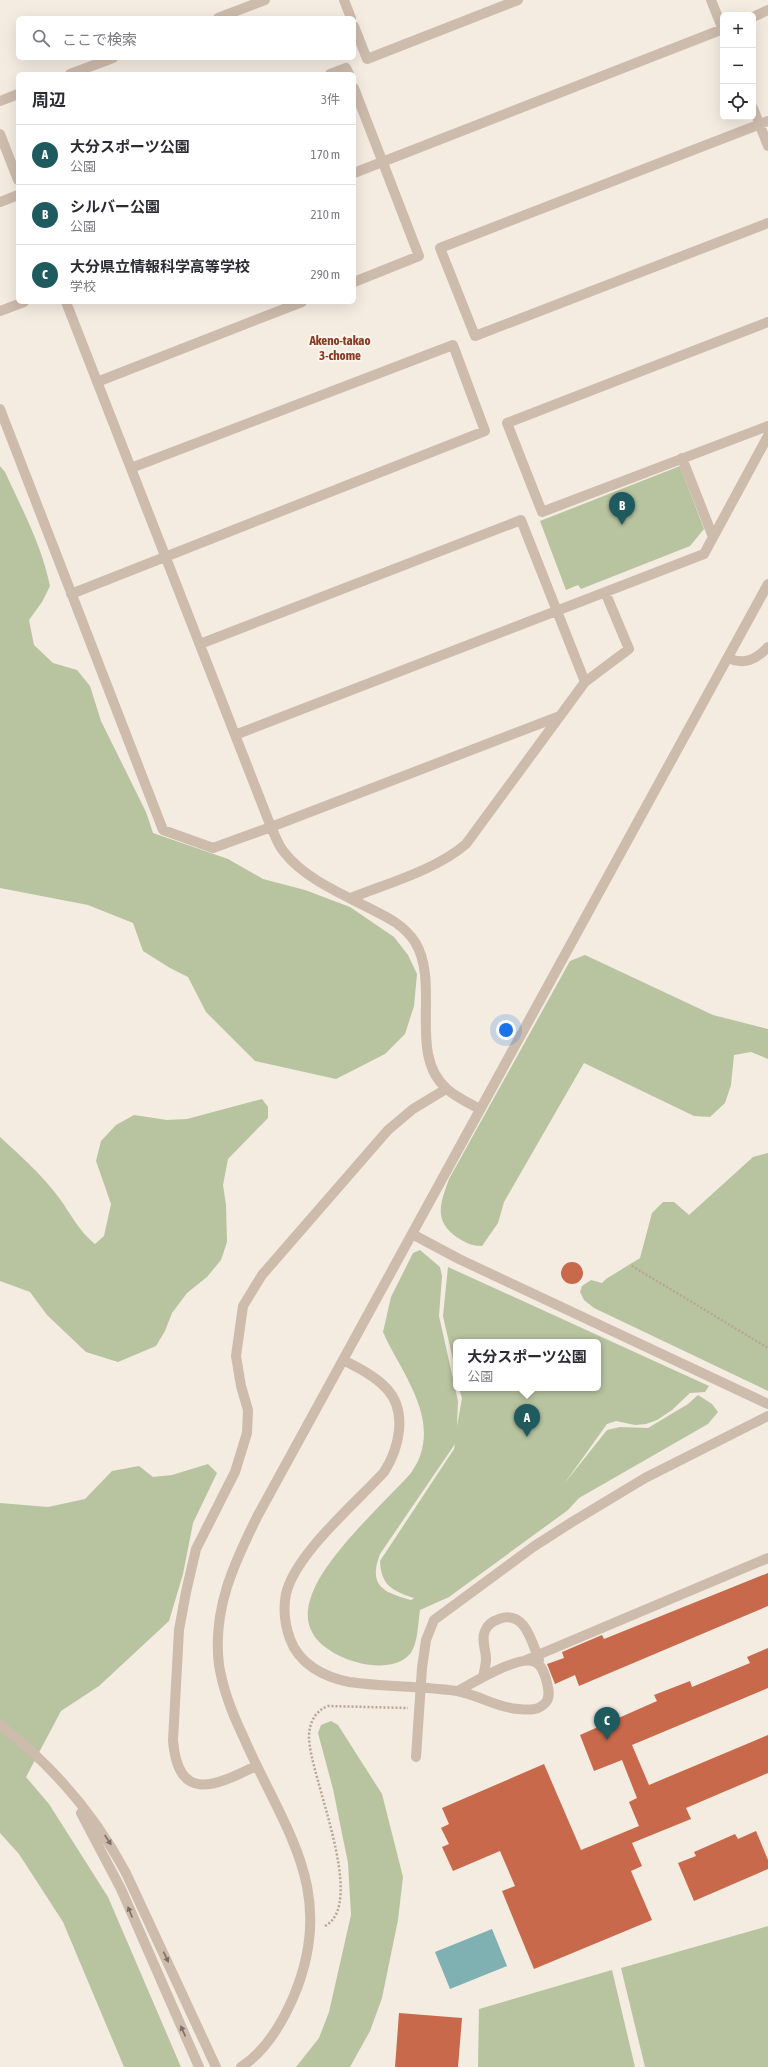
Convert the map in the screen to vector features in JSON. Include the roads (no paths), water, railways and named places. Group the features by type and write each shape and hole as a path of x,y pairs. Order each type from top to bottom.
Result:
{"street":[{"path":"223,16 266,0"},
{"path":"344,0 350,16"},
{"path":"356,31 367,60 518,0"},
{"path":"711,0 720,22"},
{"path":"756,16 768,10"},
{"path":"356,172 720,30"},
{"path":"75,72 108,60"},
{"path":"335,72 346,68 347,72"},
{"path":"356,93 419,256 356,281"},
{"path":"0,101 16,95"},
{"path":"756,112 764,122 768,146"},
{"path":"764,122 440,248 475,336 768,223"},
{"path":"0,134 16,175"},
{"path":"0,202 16,196"},
{"path":"0,312 19,304"},
{"path":"67,304 235,735 283,851 295,864 330,888 396,922 406,930 415,943 423,961 426,976 427,1039 430,1060 436,1075 446,1089 480,1109"},
{"path":"98,382 297,304"},
{"path":"768,322 507,423 542,512 768,426"},
{"path":"71,594 485,431 453,345 131,468"},
{"path":"1,414 163,830 214,848 560,716"},
{"path":"235,735 704,554 768,436"},
{"path":"682,458 713,537"},
{"path":"200,644 521,520 585,682"},
{"path":"241,2067 252,2060 265,2044 280,2024 290,2005 306,1959 311,1923 309,1892 298,1853 256,1766 227,1698 221,1670 218,1630 223,1597 232,1570 251,1529 768,584"},
{"path":"351,898 436,864 461,849 585,682 629,649 605,592"},
{"path":"728,658 738,662 748,661 756,658 768,647"},
{"path":"256,1766 219,1783 202,1785 195,1784 180,1768 174,1753 173,1740 179,1630 196,1549 235,1472 247,1433 248,1410 241,1386 236,1356 243,1306 262,1275 388,1130 413,1109 446,1089"},
{"path":"412,1234 459,1259 768,1404"},
{"path":"343,1360 374,1378 391,1395 397,1408 398,1440 390,1463 384,1472 324,1536 294,1574 288,1586 285,1600 285,1615 289,1635 300,1656 324,1674 349,1682 458,1692 497,1706 536,1709 543,1706 548,1700 549,1692 528,1632 522,1623 515,1618 501,1618 488,1625 484,1638 486,1660 483,1677"},
{"path":"416,1757 418,1708 426,1640 430,1626 439,1616 532,1548 583,1515 645,1478 768,1416"},
{"path":"458,1692 483,1677 768,1558"},
{"path":"526,1660 535,1661 541,1666"},
{"path":"0,1726 43,1762 67,1787 95,1822 124,1868 216,2067"},
{"path":"67,1787 108,1861 199,2067"}],"water":[{"path":"492,1929 507,1966 450,1989 435,1952"}],"place":[{"name":"シルバー公園","path":"622,525"},
{"name":"大分スポーツ公園","path":"527,1437"},
{"name":"大分県立情報科学高等学校","path":"607,1740"}],"district":[{"name":"Akeno-takao 3-chome","path":"340,348"}]}
